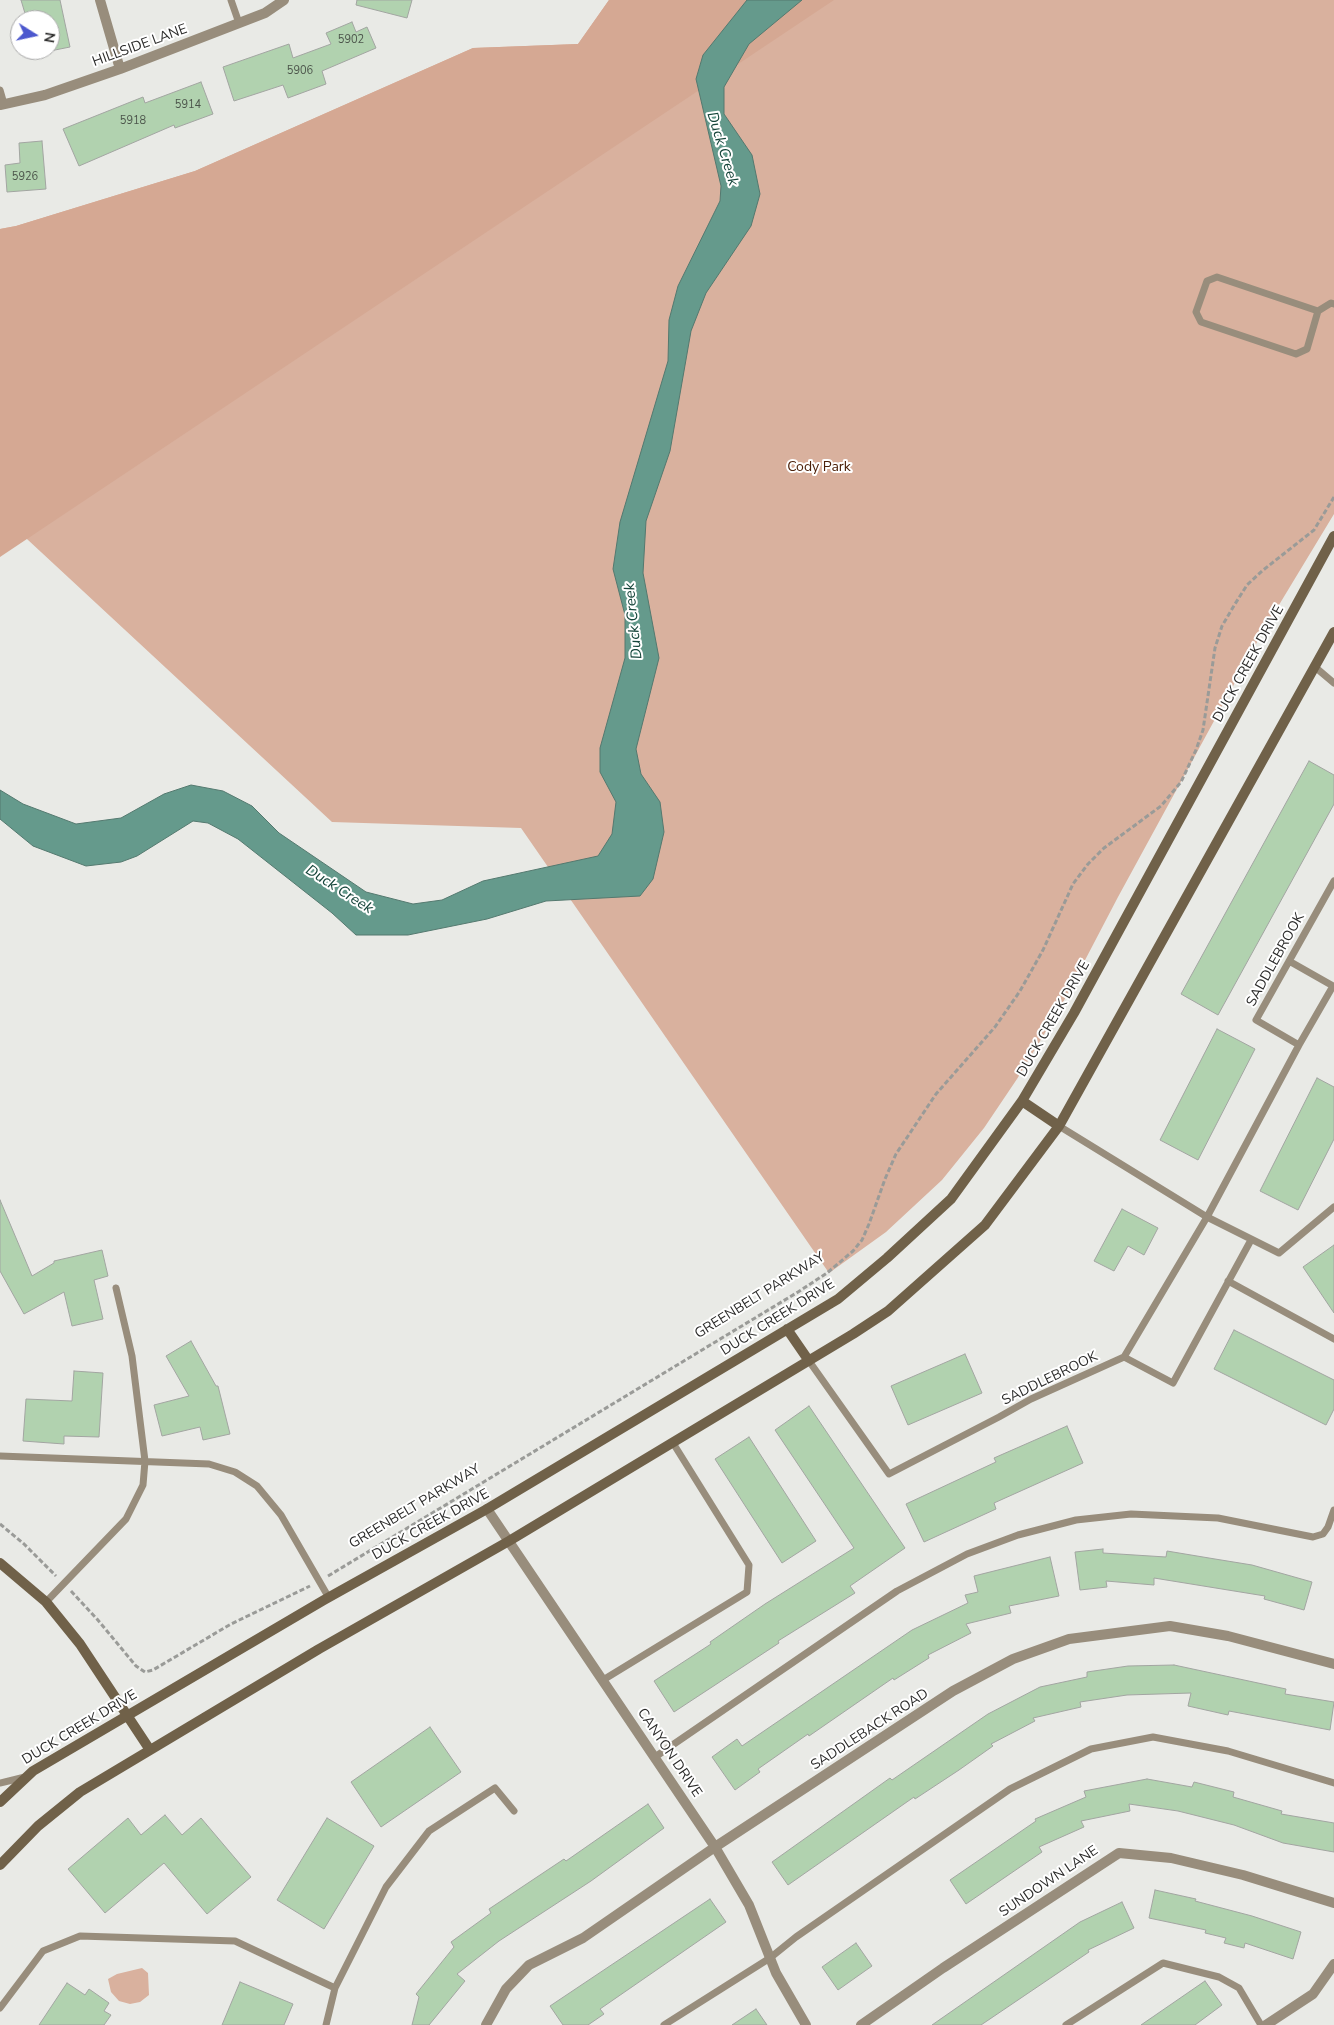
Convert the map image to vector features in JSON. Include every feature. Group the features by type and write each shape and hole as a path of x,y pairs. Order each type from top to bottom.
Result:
{"main road":[{"name":"DUCK CREEK DRIVE","path":"0,1802 25,1777 128,1714 487,1509 838,1299 887,1258 951,1199 1022,1102 1074,1013 1334,536"},
{"path":"0,1865 38,1826 80,1792 319,1649 509,1541 809,1361 888,1311 985,1225 1060,1126 1334,632"},
{"path":"1022,1102 1060,1126"},
{"path":"787,1329 809,1361"},
{"path":"0,1563 46,1602 80,1644 150,1750"}],"street":[{"path":"100,0 120,69"},
{"name":"HILLSIDE LANE","path":"2,104 45,94 120,69 265,13 284,0"},
{"name":"CANYON DRIVE","path":"487,1509 715,1846 750,1905 776,1974 806,2025"},
{"name":"SADDLEBACK ROAD","path":"486,2025 506,1989 529,1965 583,1938 715,1846 953,1691 1013,1659 1069,1639 1170,1626 1228,1636 1334,1664"},
{"name":"SUNDOWN LANE","path":"861,2025 1119,1852 1171,1858 1234,1872 1334,1903"},
{"path":"1266,2025 1313,1994 1334,1964"}],"lane":[{"path":"230,0 240,23"},
{"path":"0,90 2,104"},
{"path":"1318,311 1217,277 1207,281 1196,312 1201,322 1296,354 1307,349 1318,311 1331,303 1334,304"},
{"path":"1315,666 1334,683"},
{"name":"SADDLEBROOK","path":"1299,1046 1256,1020 1334,881"},
{"path":"1251,1240 1173,1383 1124,1357 1207,1217 1333,986 1289,961"},
{"path":"1060,1126 1207,1217 1279,1253 1334,1207"},
{"path":"1228,1281 1334,1339"},
{"path":"46,1602 126,1519 143,1485 145,1461 132,1356 116,1288"},
{"name":"SADDLEBROOK","path":"809,1361 889,1474 999,1417 1030,1398 1124,1357"},
{"path":"603,1680 747,1592 749,1565 672,1443"},
{"path":"0,1456 209,1464 234,1472 257,1486 281,1515 329,1598"},
{"path":"655,1757 897,1591 967,1554 1018,1535 1076,1520 1131,1514 1218,1518 1313,1537 1323,1534 1328,1527 1334,1510"},
{"path":"664,2025 770,1958 796,1937 1010,1789 1091,1749 1153,1737 1228,1750 1334,1783"},
{"path":"0,1783 25,1777"},
{"path":"326,2025 335,1988 386,1888 429,1831 495,1788 514,1811"},
{"path":"0,2010 13,1988 43,1951 80,1936 235,1941 335,1988"},
{"path":"1066,2025 1163,1963 1219,1976 1239,1988 1261,2025"}],"path":[{"name":"GREENBELT PARKWAY","path":"0,1524 24,1544 97,1618 136,1666 145,1672 153,1670 231,1624 320,1580 827,1273 853,1251 862,1240 870,1224 885,1179 896,1154 936,1094 995,1027 1020,991 1043,950 1073,884 1088,864 1104,848 1161,806 1180,782 1196,750 1203,730 1215,648 1222,626 1247,585 1314,530 1334,497"}],"green space":[{"name":"Cody Park","path":"609,0 1334,0 1334,514 1262,633 1118,897 1060,1008 1017,1079 984,1128 942,1180 886,1232 829,1273 521,828 332,822 0,514 0,229 16,226 195,171 473,48 578,44"},
{"path":"142,1968 148,1973 149,1995 140,2002 130,2004 119,2001 111,1992 108,1979 117,1974"}],"shaded area":[{"path":"609,0 834,0 0,557 0,229 16,226 195,171 473,48 578,44"}],"water":[{"name":"Duck Creek","path":"747,0 802,0 749,44 724,87 724,114 752,155 760,194 751,226 706,293 691,331 670,451 646,521 643,573 659,658 636,749 641,774 660,802 664,832 653,879 640,896 546,901 487,919 408,935 356,935 332,913 238,839 208,823 193,821 137,856 121,862 86,866 33,846 0,819 0,790 23,804 76,824 121,818 164,794 191,785 223,791 252,806 279,833 366,892 413,904 442,900 483,881 598,856 612,834 616,802 600,772 600,748 625,658 625,615 613,569 620,522 668,361 669,320 678,286 720,201 721,186 696,79 703,55"}],"building":[{"path":"21,0 60,0 70,47 60,49 60,10 24,10"},
{"path":"357,0 412,0 407,18 356,5"},
{"path":"352,22 356,32 367,27 376,48 322,71 326,84 288,98 283,85 234,101 223,67 289,44 293,58 331,44 326,33"},
{"path":"201,82 213,114 175,128 174,125 79,166 63,129 143,97 145,103"},
{"path":"42,141 46,189 7,192 5,165 20,163 19,143"},
{"path":"1309,761 1334,775 1334,804 1218,1015 1181,994"},
{"path":"1217,1029 1255,1049 1198,1160 1160,1140"},
{"path":"1317,1078 1334,1087 1334,1139 1298,1210 1260,1191"},
{"path":"0,1200 32,1276 54,1263 54,1261 102,1250 108,1276 94,1280 103,1319 72,1326 64,1292 24,1314 0,1271"},
{"path":"1122,1209 1158,1228 1144,1255 1128,1246 1114,1271 1094,1261"},
{"path":"1334,1245 1334,1313 1303,1267"},
{"path":"1234,1330 1334,1380 1334,1409 1326,1425 1214,1369"},
{"path":"191,1341 216,1386 218,1386 230,1434 203,1440 200,1427 162,1436 154,1405 189,1396 166,1356"},
{"path":"965,1354 982,1393 908,1425 891,1386"},
{"path":"74,1371 103,1373 99,1437 64,1436 64,1444 23,1441 26,1399 72,1401"},
{"path":"809,1406 905,1548 850,1586 855,1593 778,1641 779,1643 674,1712 654,1681 711,1644 710,1642 765,1604 854,1548 775,1430"},
{"path":"1067,1426 1083,1463 994,1503 996,1509 924,1542 906,1504 996,1462 994,1458"},
{"path":"749,1437 816,1541 782,1563 715,1459"},
{"path":"1103,1549 1103,1553 1166,1557 1167,1551 1252,1565 1312,1582 1304,1610 1264,1599 1265,1596 1154,1578 1154,1585 1106,1581 1107,1587 1080,1590 1075,1552"},
{"path":"1050,1557 1059,1596 1009,1606 1011,1613 966,1624 971,1633 928,1655 929,1658 894,1680 893,1678 809,1736 808,1734 758,1769 760,1772 735,1790 712,1757 737,1739 742,1746 912,1630 968,1603 965,1595 978,1592 974,1576"},
{"path":"1174,1665 1286,1689 1285,1694 1334,1702 1330,1730 1229,1711 1228,1715 1188,1706 1191,1693 1127,1695 1080,1702 1081,1707 1033,1718 1035,1721 991,1744 993,1746 959,1770 915,1799 914,1797 788,1885 772,1862 890,1778 892,1780 988,1714 1040,1687 1087,1677 1087,1672 1128,1666"},
{"path":"430,1727 461,1772 381,1827 351,1782"},
{"path":"1147,1779 1192,1787 1194,1782 1234,1792 1233,1797 1282,1811 1281,1814 1334,1823 1334,1852 1283,1843 1234,1825 1178,1811 1129,1804 1130,1811 1081,1821 1084,1827 1039,1847 1042,1852 966,1904 950,1880 1036,1821 1035,1819 1086,1797 1084,1791"},
{"path":"648,1804 664,1828 591,1881 499,1941 457,1974 465,1981 429,2025 412,2025 419,1997 416,1994 454,1947 451,1942 491,1913 489,1909 564,1859 566,1861"},
{"path":"165,1815 182,1835 201,1818 251,1877 207,1914 164,1863 105,1913 68,1869 128,1818 141,1835"},
{"path":"327,1818 374,1846 324,1929 277,1900"},
{"path":"1155,1890 1196,1899 1195,1901 1252,1916 1301,1932 1293,1959 1245,1943 1244,1948 1224,1943 1226,1938 1205,1933 1206,1930 1149,1918"},
{"path":"710,1899 726,1922 600,2009 604,2014 588,2025 563,2025 550,2006"},
{"path":"1122,1902 1134,1928 1088,1950 1089,1952 981,2025 932,2025 1080,1922"},
{"path":"856,1943 872,1966 838,1990 822,1967"},
{"path":"1205,1981 1222,2005 1195,2025 1141,2025"},
{"path":"240,1982 293,2004 284,2025 222,2025"},
{"path":"67,1983 85,1995 89,1989 109,2003 104,2011 111,2015 104,2025 39,2025"},
{"path":"756,2009 767,2025 732,2025"}]}
